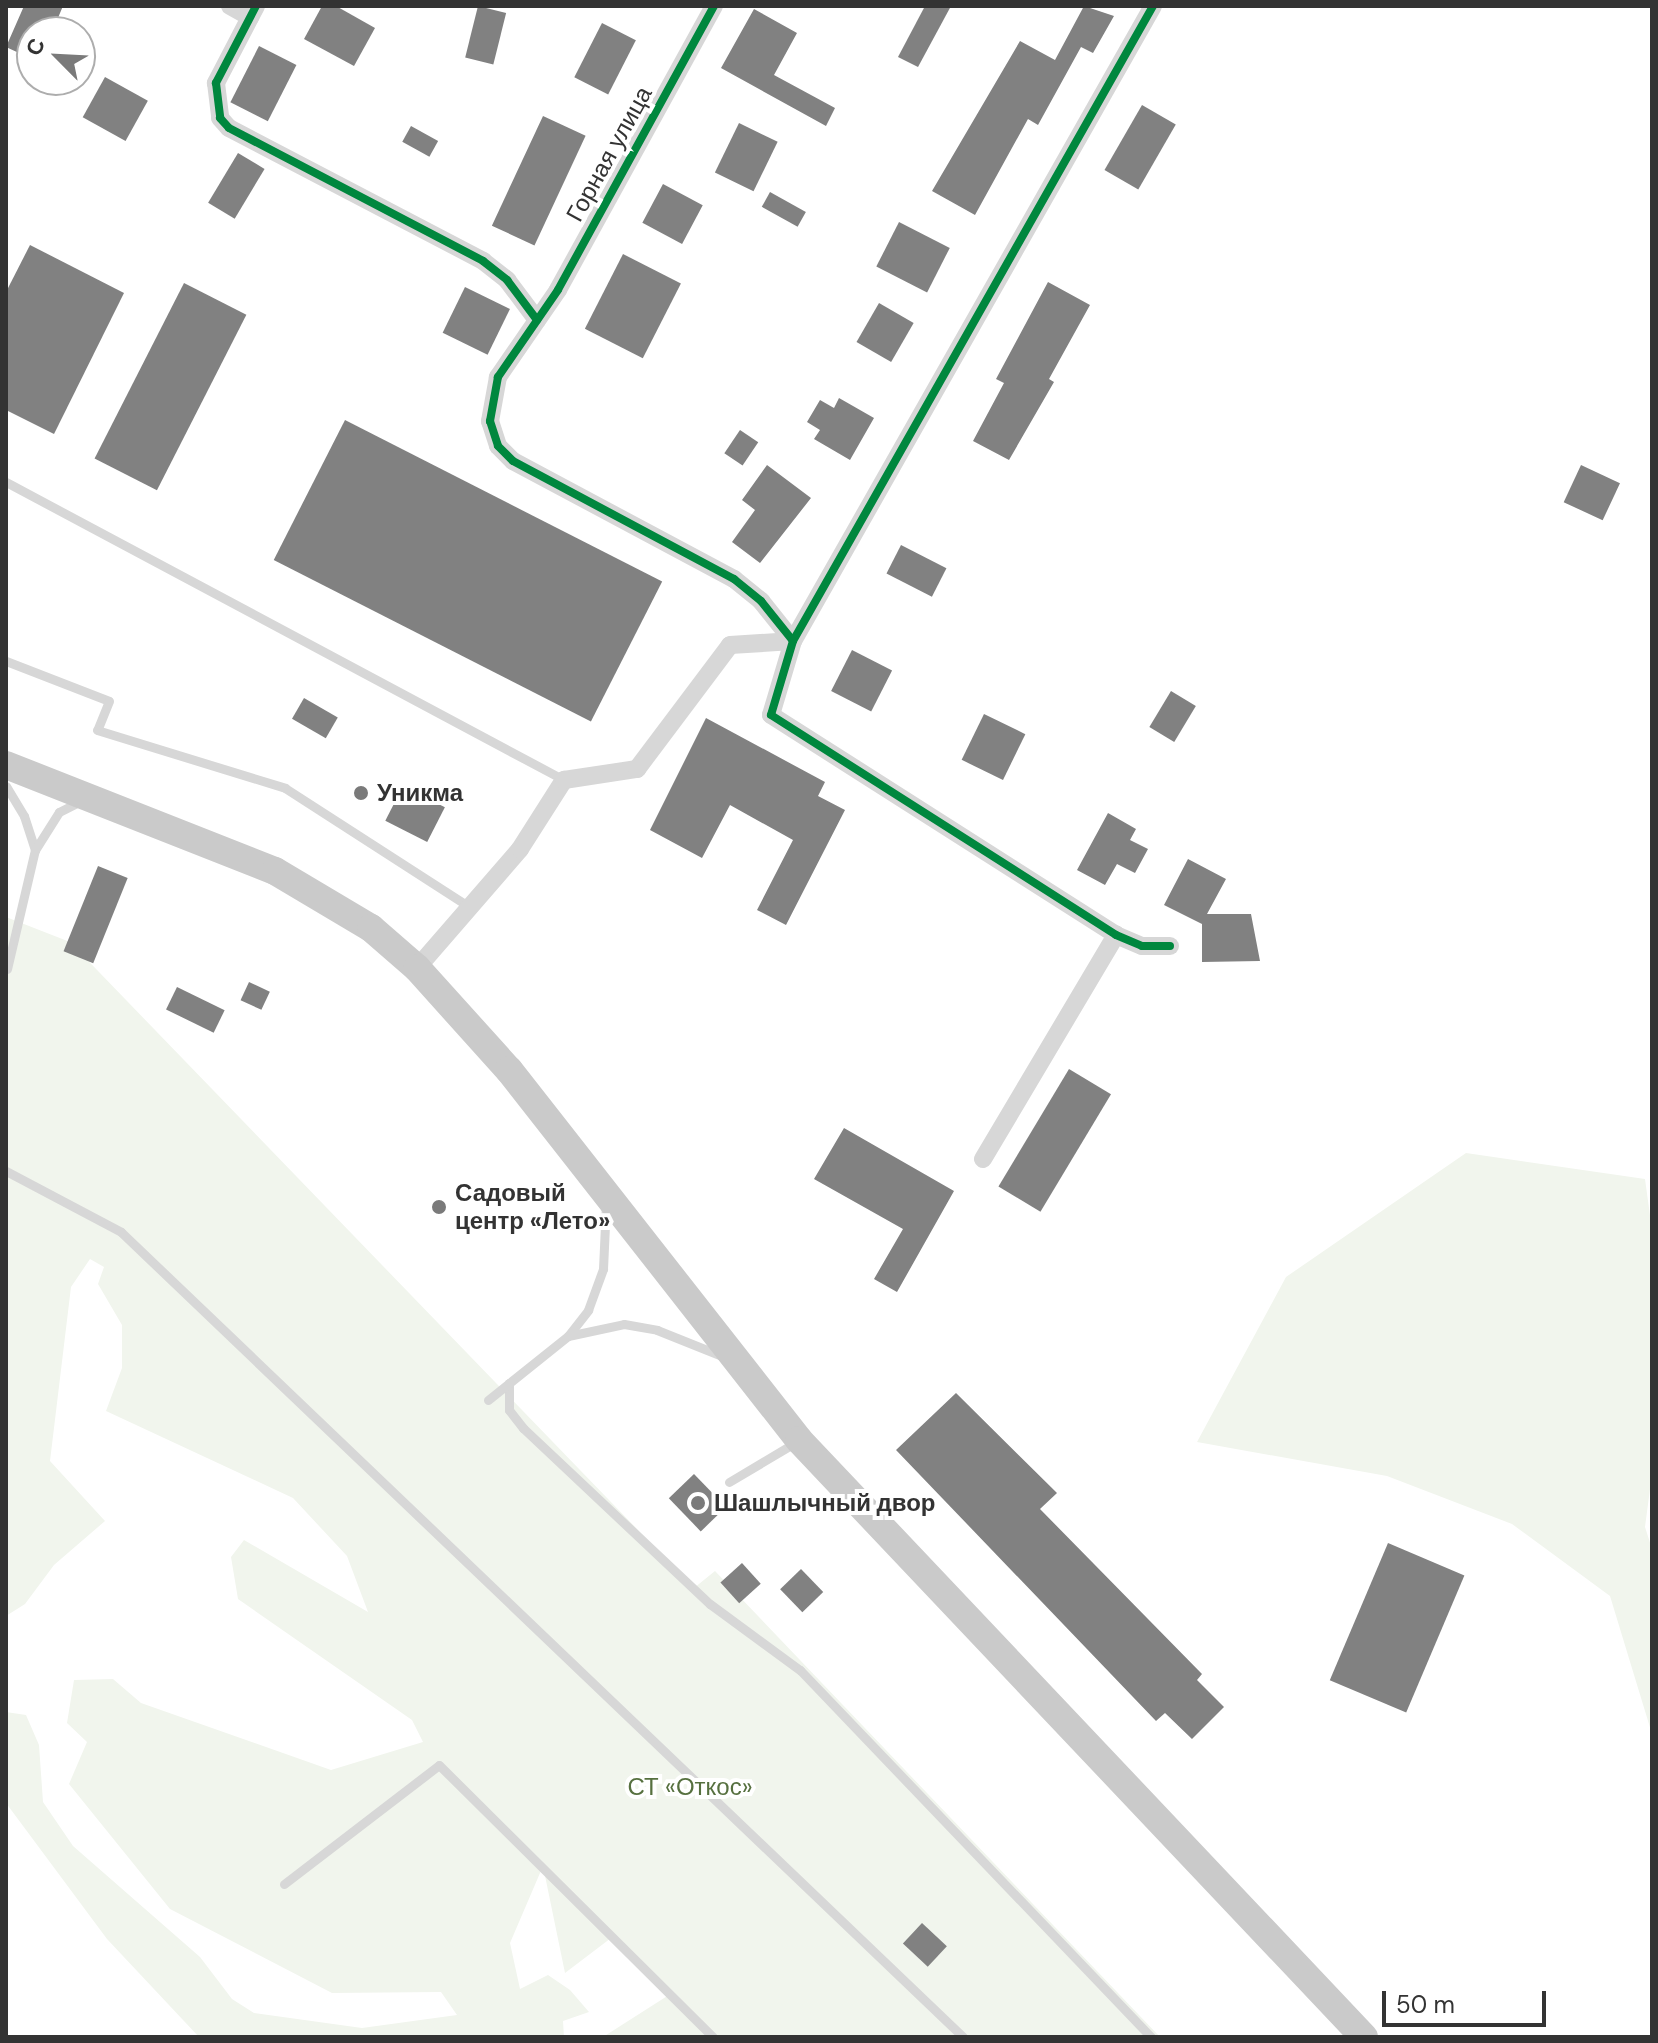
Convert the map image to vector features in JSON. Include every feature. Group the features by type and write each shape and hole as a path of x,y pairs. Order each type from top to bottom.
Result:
{"main road":[{"path":"6,765 92,797 322,894 417,968 509,1070 606,1198 799,1440 1364,2037"}],"street":[{"path":"230,6 253,12 216,83 215,103 229,128 483,261 507,280 537,320"},
{"name":"Горная улица","path":"714,6 491,396 490,421 498,446 513,461 734,579 761,601 793,641"},
{"path":"1153,6 793,641 771,715 1116,935 1142,946 1170,946"},
{"path":"417,968 473,909 564,780 637,769 730,645 793,641"},
{"path":"983,1159 1116,935"}],"lane":[{"path":"6,482 564,780"},
{"path":"6,661 109,701 97,730 285,788 473,909"},
{"path":"6,786 24,816 35,850"},
{"path":"7,969 35,850 59,812 92,797"},
{"path":"6,1171 121,1232 963,2037"},
{"path":"488,1400 568,1336 597,1292 606,1198"},
{"path":"568,1336 624,1324 657,1330 735,1362"},
{"path":"509,1383 509,1410 523,1428 710,1604 800,1670 1151,2037"},
{"path":"729,1482 799,1440"},
{"path":"284,1884 439,1765 713,2037"}],"green space":[{"name":"СТ «Откос»","path":"6,917 70,942 694,1588 715,1571 1160,2037 603,2037 672,1993 615,1935 565,1973 543,1866 510,1943 520,1989 548,1975 570,1990 589,2012 563,2021 564,2037 199,2037 107,1939 6,1803 6,1712 26,1715 39,1745 43,1802 73,1846 200,1957 232,1999 254,2013 362,2028 457,2015 441,1992 332,1993 170,1909 69,1784 87,1742 67,1723 74,1680 113,1679 141,1703 331,1770 423,1742 412,1720 238,1599 231,1557 244,1540 368,1612 347,1556 293,1498 106,1411 122,1368 122,1325 98,1284 104,1267 90,1259 71,1287 50,1461 105,1521 54,1565 25,1604 6,1616"},
{"path":"1466,1153 1645,1179 1652,1230 1652,1474 1645,1527 1652,1549 1652,1734 1610,1596 1512,1524 1387,1476 1197,1442 1286,1277"}],"building":[{"path":"24,6 63,6 59,16 20,16"},
{"path":"322,6 336,6 375,28 354,66 304,39"},
{"path":"478,6 506,13 493,64 465,57"},
{"path":"925,6 951,6 918,67 898,57"},
{"path":"1084,6 1114,16 1093,53 1081,47 1038,125 1028,119 975,215 932,191 1020,41 1055,60"},
{"path":"754,9 797,33 774,75 835,108 826,126 721,68"},
{"path":"602,23 636,40 608,95 574,77"},
{"path":"16,24 16,52 6,47"},
{"path":"259,46 296,65 268,121 230,102"},
{"path":"105,77 148,101 126,141 83,117"},
{"path":"1142,105 1176,124 1138,189 1104,170"},
{"path":"543,116 586,136 534,246 492,226"},
{"path":"739,123 778,142 754,191 715,172"},
{"path":"411,126 438,141 429,157 402,142"},
{"path":"238,153 265,169 235,219 208,203"},
{"path":"663,184 703,205 682,244 642,223"},
{"path":"770,192 806,212 798,227 762,207"},
{"path":"899,222 950,248 927,292 876,267"},
{"path":"30,245 124,293 54,434 6,410 6,292"},
{"path":"623,254 681,284 643,358 585,329"},
{"path":"1048,282 1090,305 1049,379 1054,382 1009,460 973,441 1004,383 996,379"},
{"path":"184,283 246,315 157,490 95,459"},
{"path":"465,287 510,309 488,355 443,333"},
{"path":"879,303 914,323 891,362 856,342"},
{"path":"839,398 874,418 850,460 814,439 820,430 807,422 820,400 834,408"},
{"path":"345,420 662,582 591,722 274,560"},
{"path":"740,430 758,442 743,466 724,453"},
{"path":"767,465 811,498 760,563 732,542 755,510 742,500"},
{"path":"1581,465 1620,483 1603,520 1564,502"},
{"path":"901,545 946,568 932,597 886,574"},
{"path":"852,650 892,670 871,711 831,691"},
{"path":"1171,691 1196,706 1174,742 1149,727"},
{"path":"304,698 338,718 326,738 292,719"},
{"path":"984,714 1025,734 1003,780 962,760"},
{"path":"706,718 825,782 818,796 845,810 786,925 757,910 793,840 730,805 702,858 650,830"},
{"path":"403,786 445,807 427,842 385,821"},
{"path":"1108,813 1136,829 1130,840 1148,849 1135,873 1117,864 1105,885 1077,870"},
{"path":"1188,859 1226,879 1207,914 1251,914 1260,961 1202,962 1202,924 1164,905"},
{"path":"98,866 128,878 93,963 64,951"},
{"path":"249,982 270,992 261,1010 241,1000"},
{"path":"177,987 225,1010 214,1033 166,1009"},
{"path":"1069,1069 1111,1094 1040,1212 998,1186"},
{"path":"844,1128 954,1191 897,1292 874,1279 903,1229 814,1179"},
{"path":"956,1393 1057,1493 1040,1509 1202,1674 1197,1680 1224,1707 1192,1739 1165,1713 1156,1721 896,1450"},
{"name":"Шашлычный двор","path":"694,1474 726,1507 701,1531 669,1498"},
{"path":"1388,1543 1464,1575 1406,1713 1330,1680"},
{"path":"742,1563 761,1584 739,1603 720,1582"},
{"path":"801,1569 823,1592 802,1612 780,1589"},
{"path":"922,1923 947,1946 928,1967 903,1943"}],"cycle path":[{"path":"256,6 216,83 220,118 229,128 483,261 507,280 537,320"},
{"path":"714,6 558,290 498,377 490,421 498,446 513,461 734,579 761,601 793,641"},
{"path":"1153,6 793,641 771,715 1116,935 1142,946 1170,946"}],"place":[{"name":"Уникма","path":"361,793"},
{"name":"Садовый центр «Лето»","path":"439,1207"},
{"name":"Шашлычный двор","path":"698,1503"}]}
